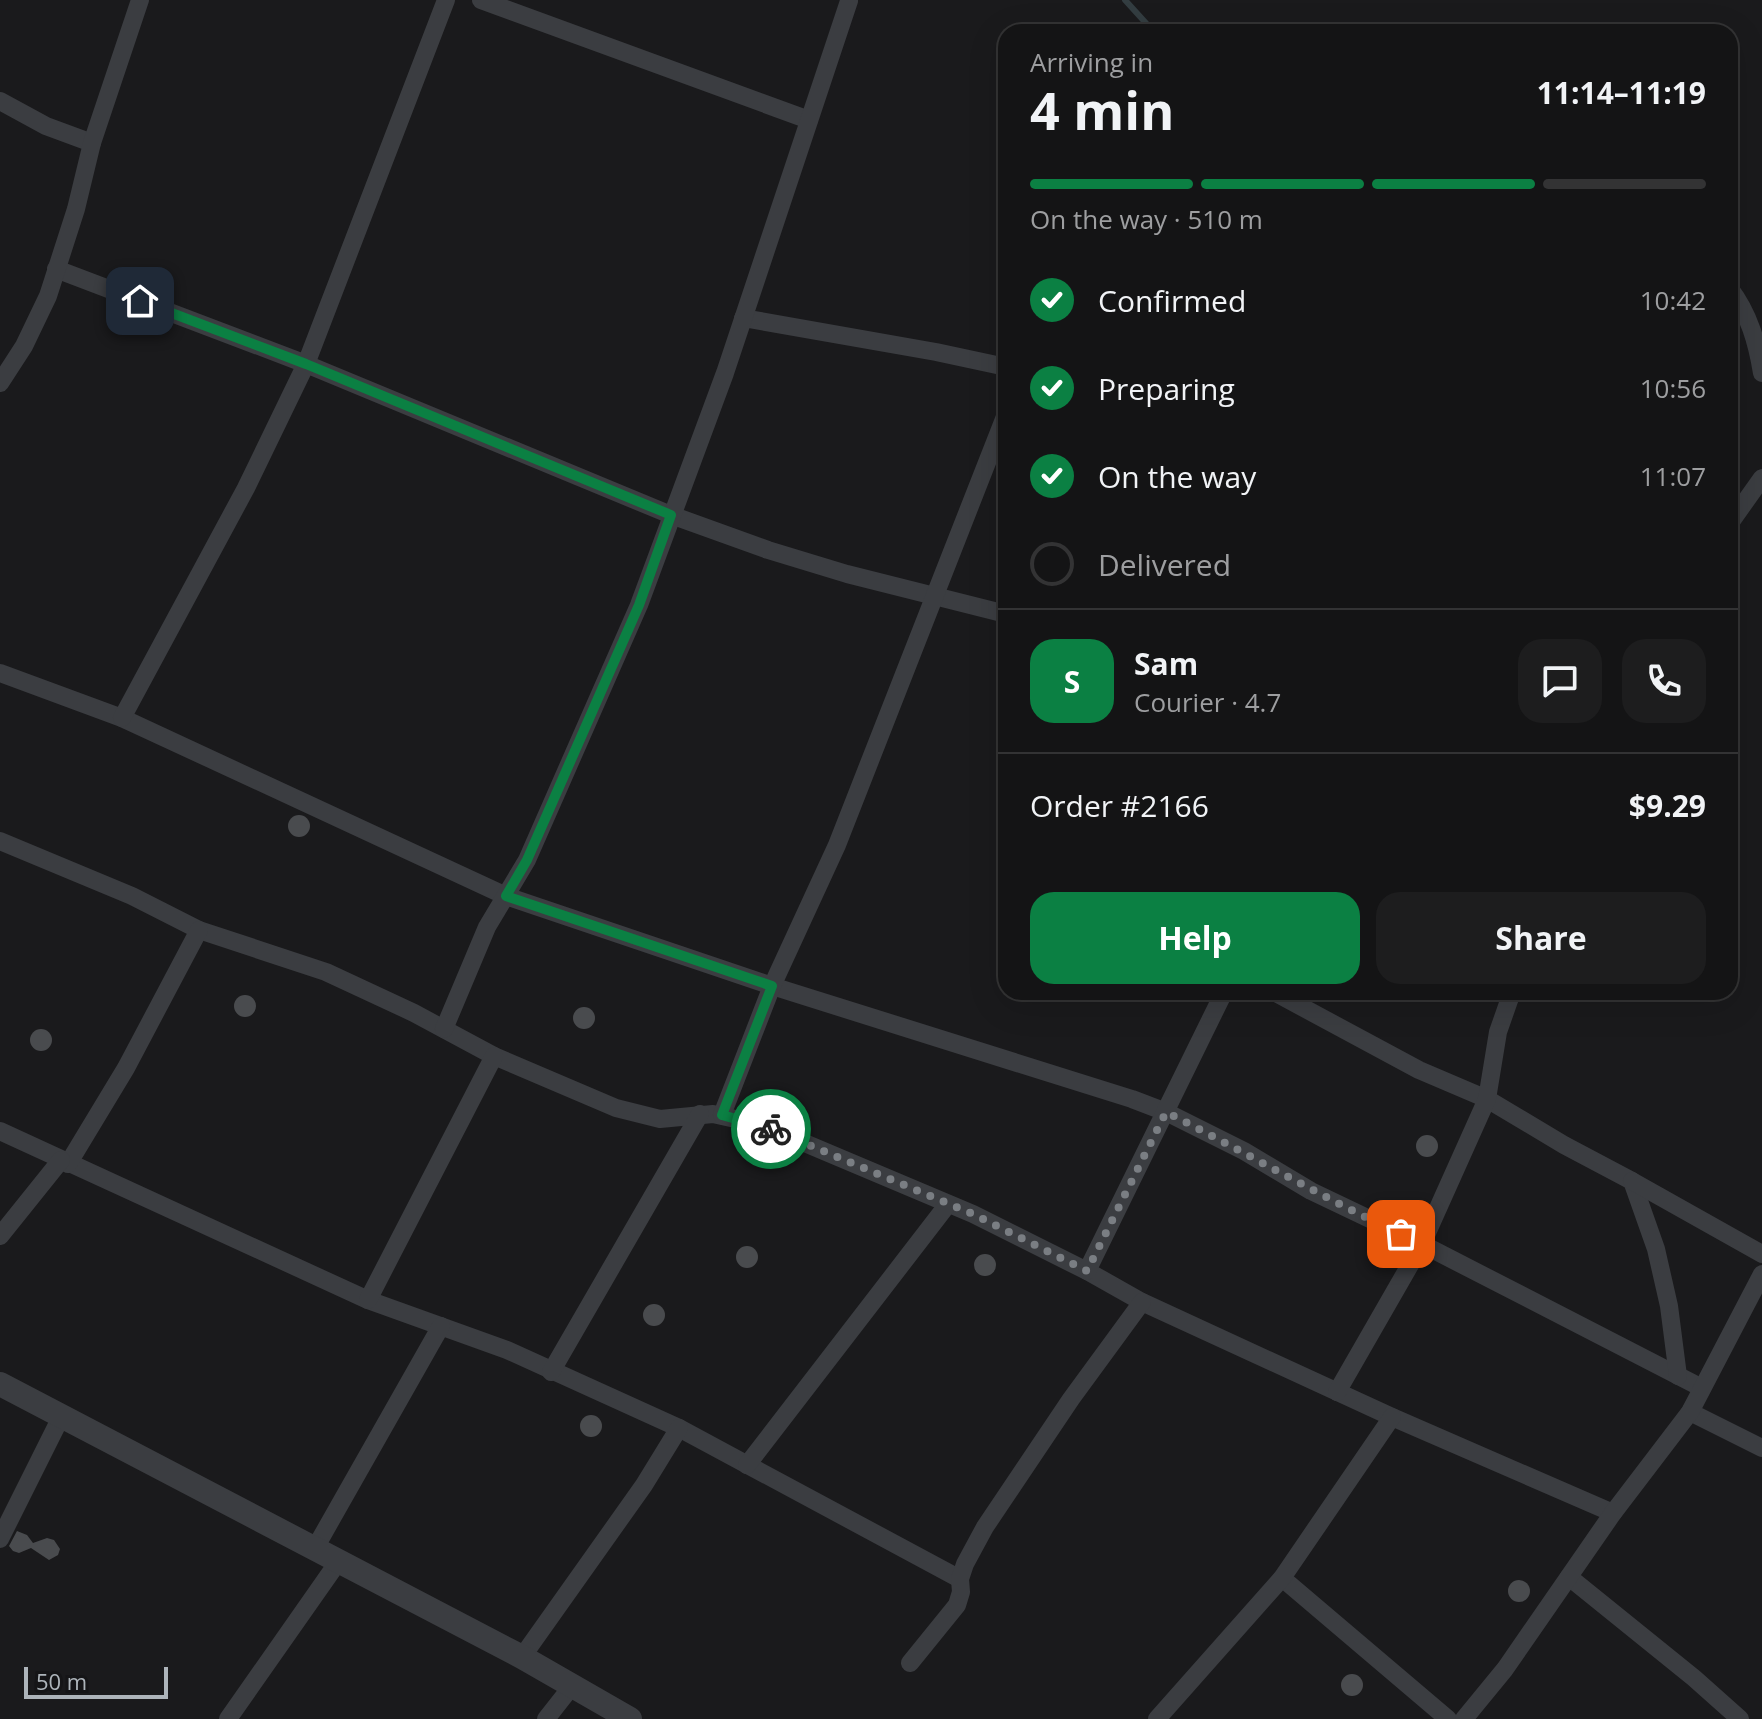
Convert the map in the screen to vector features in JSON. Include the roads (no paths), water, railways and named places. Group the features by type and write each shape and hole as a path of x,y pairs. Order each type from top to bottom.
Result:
{"street":[{"path":"0,383 24,346 48,296 92,143 140,0"},
{"path":"122,718 246,488 306,364 446,0"},
{"path":"481,0 809,120"},
{"path":"444,1029 487,927 527,860 639,605 743,318 849,1"},
{"path":"0,101 46,126 92,143"},
{"path":"56,269 306,364 671,515 768,550 998,612"},
{"path":"1738,299 1752,328 1762,373"},
{"path":"743,318 998,365"},
{"path":"722,1115 772,986 837,845 998,434"},
{"path":"1738,512 1762,478"},
{"path":"0,673 122,718 506,896 772,986 1166,1112 1244,1151 1311,1191 1422,1244 1702,1388"},
{"path":"0,841 132,896 199,930 326,972 494,1056 616,1108 660,1119 700,1114 722,1115 762,1125 948,1204 1087,1271 1142,1302 1392,1417 1613,1513"},
{"path":"0,1236 64,1162 126,1068 199,930"},
{"path":"1087,1271 1220,1000"},
{"path":"1289,1000 1419,1070 1487,1099 1762,1254"},
{"path":"1337,1392 1422,1244 1487,1099 1498,1032 1509,1000"},
{"path":"368,1300 494,1056"},
{"path":"551,1372 700,1114"},
{"path":"0,1131 368,1300 507,1350 679,1428 960,1579"},
{"path":"1632,1181 1656,1249 1669,1306 1678,1376"},
{"path":"747,1465 948,1204"},
{"path":"1464,1719 1513,1659 1613,1513 1690,1412 1762,1274"},
{"path":"910,1663 957,1605 965,1564 985,1527 1026,1464 1142,1302"},
{"path":"314,1550 441,1326"},
{"path":"0,1384 522,1657 630,1719"},
{"path":"1690,1412 1762,1448"},
{"path":"0,1539 62,1415"},
{"path":"1157,1719 1282,1578 1392,1417"},
{"path":"522,1657 644,1485 679,1428"},
{"path":"228,1719 338,1562"},
{"path":"1569,1577 1740,1719"},
{"path":"1282,1578 1448,1719"},
{"path":"546,1719 572,1686"}],"waterway":[{"path":"1125,0 1147,24"}]}
